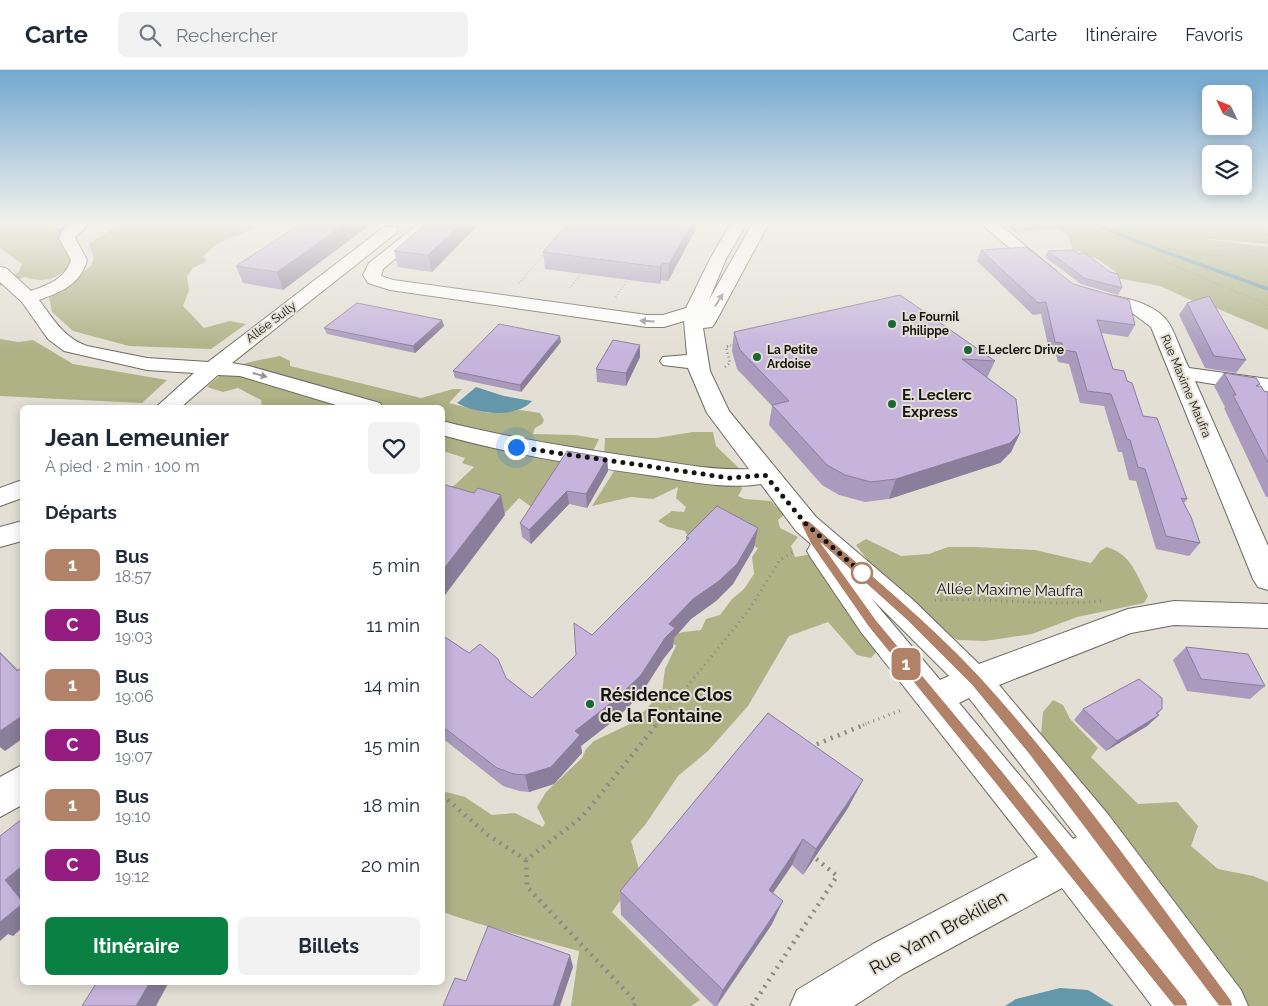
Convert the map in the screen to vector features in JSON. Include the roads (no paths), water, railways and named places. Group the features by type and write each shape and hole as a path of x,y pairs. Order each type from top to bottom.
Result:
{"street":[{"path":"28,298 64,283 77,270 78,265"},
{"name":"Allée Sully","path":"169,405 213,367 346,265"},
{"path":"377,265 374,267 372,275 374,279 390,285 647,321 664,321 694,312"},
{"path":"716,265 694,312 693,333 707,394 718,413 810,533 872,623 1067,863"},
{"path":"670,361 696,352 738,265"},
{"name":"Rue Maxime Maufra","path":"1043,265 1068,286 1088,296 1135,307 1156,319 1181,373 1268,579"},
{"path":"0,272 28,298 55,335 71,347 82,351 147,364 242,370 362,405"},
{"path":"1181,373 1268,386"},
{"path":"445,429 516,447 556,454 730,478 765,475"},
{"path":"0,537 20,532"},
{"path":"810,533 901,607 975,680 1033,750 1204,998"},
{"path":"934,698 1103,630 1151,616 1190,612 1268,616"},
{"path":"0,798 20,785"},
{"name":"Rue Yann Brekilien","path":"813,1006 888,959 1087,853 1169,959 1204,998"}],"water":[{"path":"476,387 504,396 532,401 525,407 516,410 496,413 474,410 457,403"},
{"path":"1060,988 1088,990 1114,1006 1005,1006 1016,999"}],"waterway":[{"path":"1201,265 1268,289"}],"place":[{"name":"Le Fournil Philippe","path":"892,324"},
{"name":"E.Leclerc Drive","path":"968,350"},
{"name":"La Petite Ardoise","path":"757,357"},
{"name":"E. Leclerc Express","path":"892,404"},
{"name":"Résidence Clos de la Fontaine","path":"590,704"}]}
